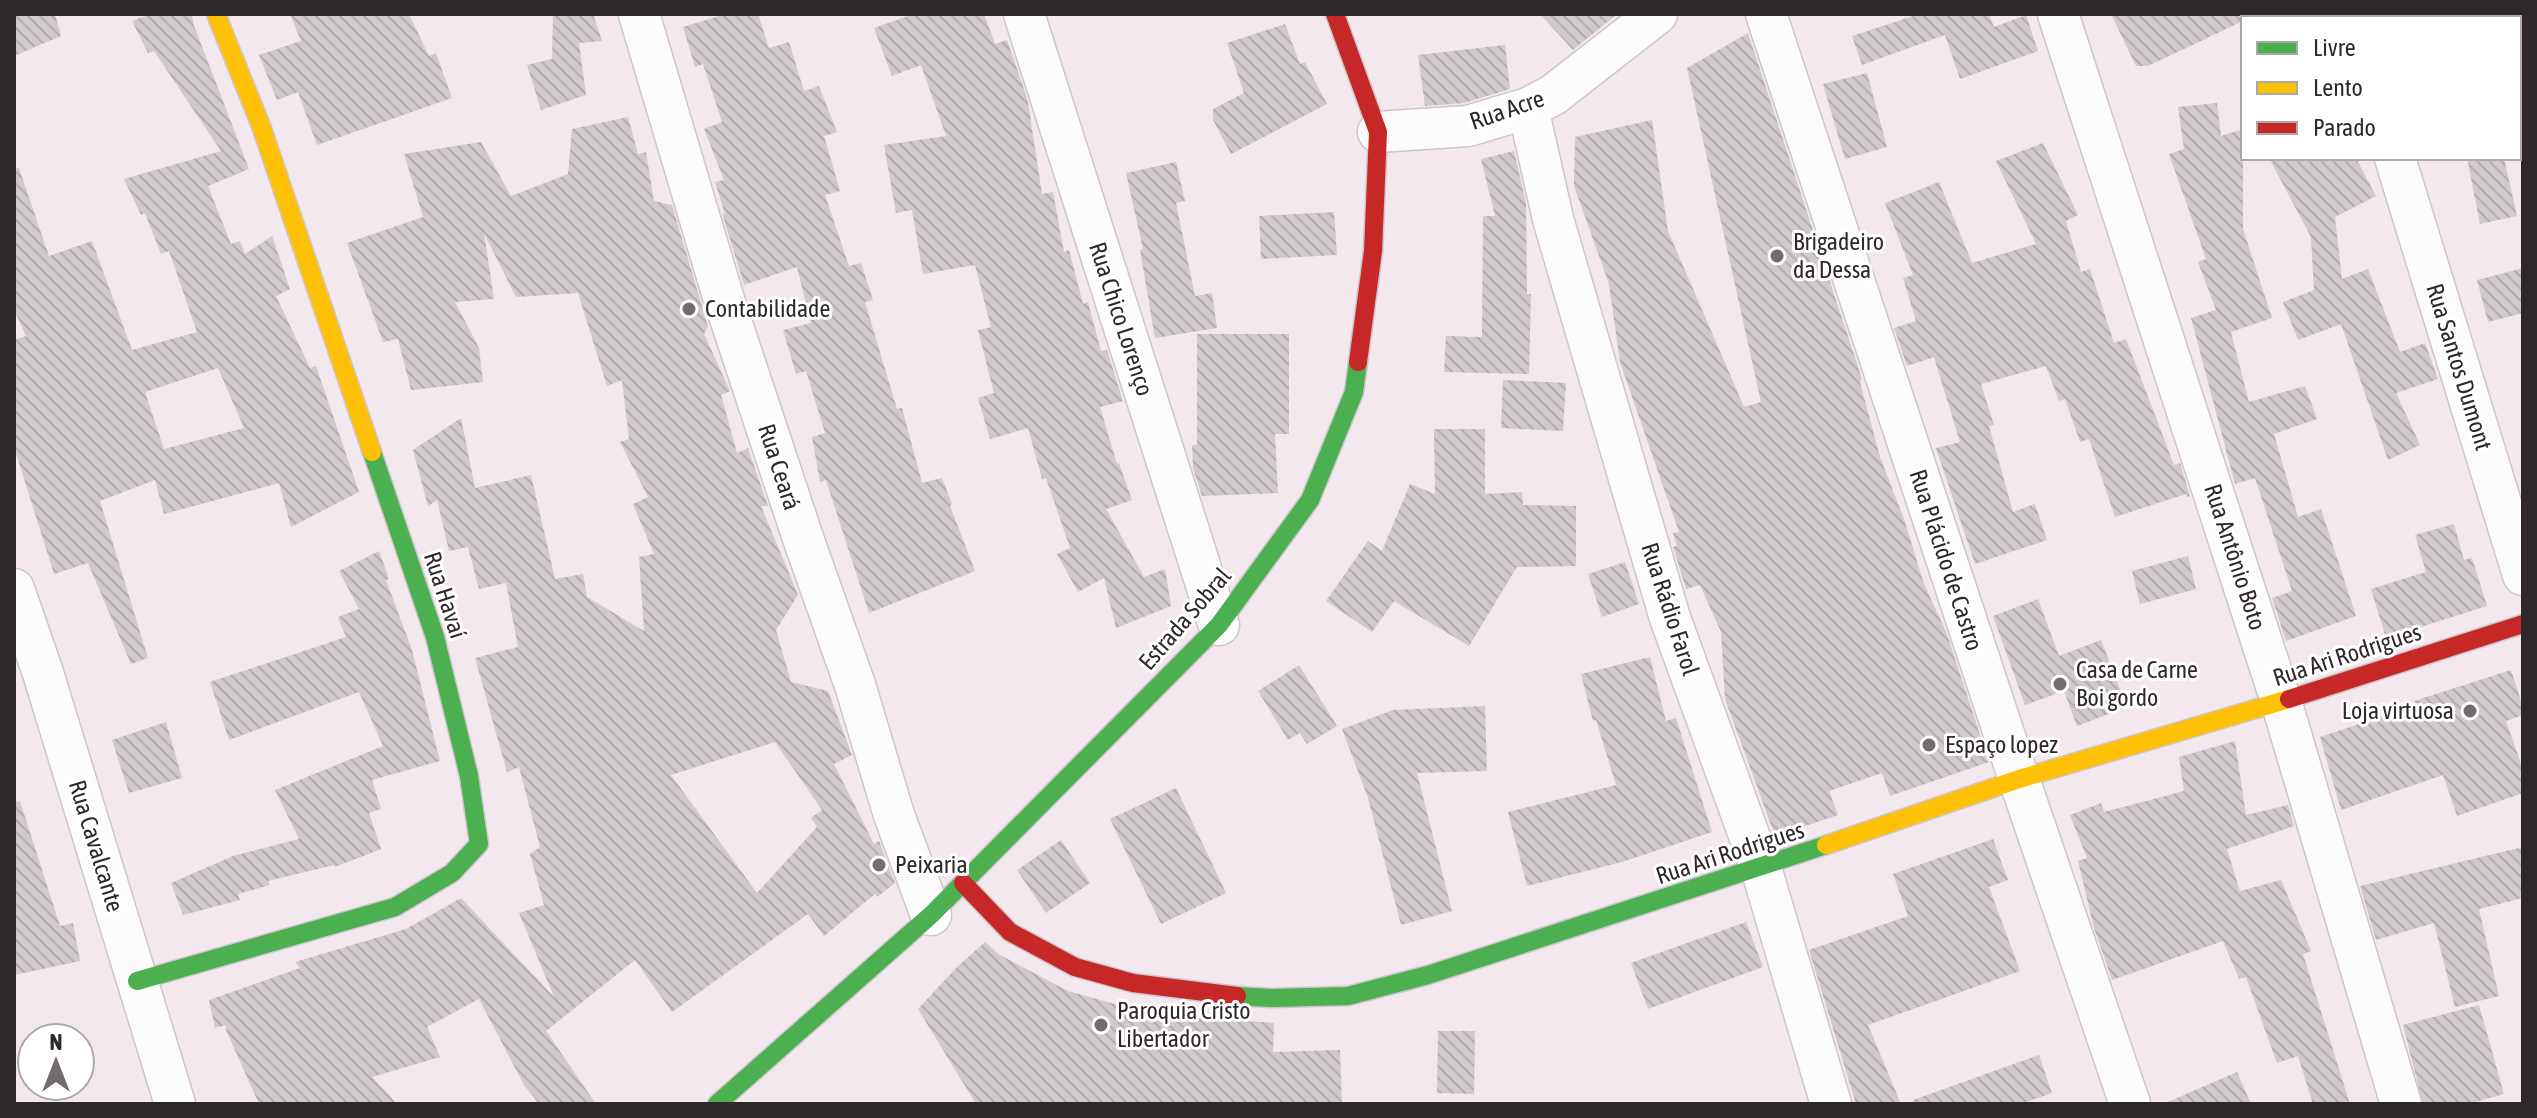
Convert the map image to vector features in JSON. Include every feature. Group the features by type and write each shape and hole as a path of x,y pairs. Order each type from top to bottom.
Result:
{"street":[{"name":"Rua Havaí","path":"137,981 395,907 435,887 468,861 479,844 469,776 435,637 261,126 216,14"},
{"name":"Rua Ceará","path":"639,14 725,303 855,685 894,815 931,915"},
{"name":"Rua Chico Lorenço","path":"1024,14 1219,625"},
{"name":"Estrada Sobral","path":"717,1104 931,915 1219,625 1310,500 1354,392 1373,251 1378,132 1335,14"},
{"name":"Rua Acre","path":"1378,132 1468,126 1528,108 1553,95 1657,14"},
{"name":"Rua Plácido de Castro","path":"1766,14 2130,1104"},
{"name":"Rua Antônio Boto","path":"2058,14 2281,701 2401,1104"},
{"name":"Rua Rádio Farol","path":"1528,108 1553,219 1670,618 1761,868 1831,1104"},
{"name":"Rua Santos Dumont","path":"2396,160 2523,575"},
{"name":"Rua Cavalcante","path":"14,589 43,673 175,1104"},
{"name":"Rua Ari Rodrigues","path":"963,883 1010,932 1075,967 1133,983 1200,993 1271,998 1348,996 1428,975 1761,868 2019,779 2281,701 2523,624"}],"building":[{"path":"14,14 55,14 61,36 14,56"},
{"path":"151,14 192,14 249,169 208,186 231,244 240,241 245,254 272,236 290,289 276,296 310,368 316,366 359,492 291,527 279,483 164,514 155,480 100,501 148,658 131,664 88,563 54,574 14,447 14,340 26,336 14,310 14,169 19,168 49,256 92,241 132,350 197,332 169,251 161,254 145,213 141,215 124,179 221,151 154,51 148,53 132,21","holes":["218,368 244,428 164,449 145,392"]},
{"path":"290,14 409,14 429,56 436,53 452,98 317,145 298,92 277,100 259,55 301,41"},
{"path":"553,14 593,14 602,41 579,43 586,95 541,110 527,65 552,59"},
{"path":"726,14 758,14 769,48 789,42 804,91 819,86 837,132 824,136 840,191 825,195 849,266 861,263 873,300 865,302 897,409 902,408 922,483 942,478 975,571 869,613 826,480 820,482 812,437 825,433 806,371 796,374 783,330 811,323 797,267 744,285 722,213 725,214 715,182 724,180 704,129 722,122 703,64 695,67 683,27"},
{"path":"914,14 984,14 995,44 1007,40 1020,77 1028,102 1042,194 1053,192 1064,252 1069,250 1083,304 1088,302 1101,351 1107,350 1123,401 1100,407 1117,464 1132,500 1106,509 1144,577 1165,569 1171,606 1116,628 1104,578 1078,592 1057,554 1070,548 1046,478 1042,479 1028,428 990,439 978,398 994,393 978,330 991,327 975,265 923,274 912,210 896,213 884,145 946,136 921,65 892,76 874,28"},
{"path":"1540,14 1617,14 1573,50"},
{"path":"1919,14 1992,14 1989,15 1994,27 2026,15 2038,51 1960,79 1945,35 1862,65 1852,36"},
{"path":"2111,14 2257,14 2241,16 2241,22 2148,66 2136,66"},
{"path":"1285,24 1300,64 1305,62 1327,104 1231,154 1213,120 1213,109 1244,93 1227,43"},
{"path":"1748,33 1862,379 1860,382 1880,457 1924,584 1947,634 1989,762 1890,796 1882,773 1829,791 1838,815 1775,836 1725,699 1721,632 1700,585 1686,589 1673,547 1677,546 1673,533 1679,532 1620,362 1609,284 1574,186 1575,137 1652,120 1668,231 1744,407 1761,402 1687,68"},
{"path":"1505,45 1510,89 1464,103 1425,106 1418,55"},
{"path":"1867,73 1887,147 1845,159 1823,84"},
{"path":"2217,103 2221,136 2241,130 2243,229 2272,318 2231,332 2249,402 2305,386 2317,419 2274,434 2298,517 2321,509 2356,616 2286,641 2272,598 2292,591 2255,478 2235,484 2191,318 2216,310 2198,262 2206,259 2169,154 2184,149 2178,107"},
{"path":"628,117 638,154 646,152 654,201 672,205 708,326 704,334 730,391 721,395 737,453 748,448 768,506 761,506 798,595 776,630 791,682 828,691 852,755 834,764 874,844 879,841 895,883 877,897 875,894 824,936 808,914 672,1012 635,960 546,1031 596,1104 539,1104 524,1085 479,999 427,1027 440,1057 372,1077 397,1104 259,1104 226,1025 215,1028 209,1000 300,968 295,962 406,929 461,898 554,997 519,913 544,905 530,854 540,847 519,767 507,772 475,658 518,647 506,583 479,589 468,547 449,551 437,500 428,506 413,450 461,418 475,488 531,475 555,579 583,574 587,597 644,631 639,557 654,554 633,504 648,497 620,442 629,439 622,380 607,386 578,293 516,297 484,233 494,299 455,302 479,348 483,382 411,390 398,339 383,342 347,243 423,217 404,154 481,142 511,196 568,174 572,129","holes":["775,742 822,810 811,818 817,827 757,893 671,775"]},
{"path":"2043,143 2078,215 2066,221 2081,272 2090,269 2114,343 2126,339 2174,465 2180,463 2190,496 2186,494 2115,517 2089,439 2080,442 2065,399 2059,401 2046,366 1981,384 1994,425 1989,426 2013,512 2035,504 2047,540 1975,564 1936,448 1960,442 1934,357 1907,366 1894,328 1916,321 1903,278 1913,275 1885,203 1939,182 1972,263 2036,244 1996,161"},
{"path":"1514,151 1526,203 1527,294 1531,294 1529,374 1444,372 1446,336 1482,337 1483,216 1495,216 1481,159"},
{"path":"2270,160 2357,160 2376,196 2335,217 2342,279 2368,269 2400,352 2425,343 2438,379 2396,393 2420,445 2388,460 2341,324 2298,340 2283,302 2314,290 2311,237"},
{"path":"2467,160 2504,160 2517,216 2480,224"},
{"path":"1176,162 1185,201 1176,203 1195,296 1212,293 1217,328 1155,338 1140,250 1143,249 1126,173"},
{"path":"1334,212 1337,255 1261,259 1259,216"},
{"path":"2523,268 2523,313 2488,322 2477,280"},
{"path":"1197,334 1289,334 1289,434 1275,434 1278,493 1202,496 1193,468 1192,445 1197,445"},
{"path":"1503,380 1566,383 1563,431 1501,428"},
{"path":"1434,429 1485,429 1485,494 1522,492 1523,505 1576,506 1576,566 1517,567 1469,646 1394,601 1372,632 1326,601 1368,541 1382,551 1410,484 1435,494"},
{"path":"2454,524 2464,560 2472,558 2487,606 2386,638 2371,589 2426,572 2415,535"},
{"path":"379,551 389,579 386,580 412,650 440,761 372,780 381,809 369,813 381,849 335,867 268,881 270,885 238,894 240,900 183,915 171,883 233,856 299,839 275,790 383,746 359,692 229,740 210,682 346,637 338,617 359,609 339,571"},
{"path":"2188,556 2196,589 2140,604 2132,571"},
{"path":"1625,562 1639,604 1602,617 1588,574"},
{"name":"Casa de Carne Boi gordo","path":"2038,599 2059,656 2101,640 2127,707 2077,726 2064,691 2025,705 1993,616"},
{"path":"1650,657 1666,721 1676,718 1712,832 1622,862 1527,886 1508,812 1616,785 1596,720 1593,721 1581,674"},
{"path":"1299,665 1337,726 1307,744 1300,733 1288,740 1258,691"},
{"path":"2511,670 2523,715 2506,721 2523,769 2523,793 2457,816 2443,775 2341,810 2320,737 2416,705 2414,701"},
{"path":"1485,706 1487,771 1417,773 1452,911 1401,925 1368,798 1342,729 1393,710"},
{"path":"166,722 182,778 129,793 112,740"},
{"path":"2235,741 2246,815 2288,805 2294,826 2227,849 2240,891 2281,880 2311,951 2303,954 2350,1104 2313,1104 2298,1056 2277,1063 2246,977 2239,979 2223,941 2112,980 2094,928 2078,861 2087,858 2070,815 2101,803 2104,812 2184,791 2179,757"},
{"path":"1176,788 1226,893 1161,924 1110,819"},
{"path":"20,801 60,926 73,923 80,961 14,975 14,802"},
{"path":"1993,839 2008,880 1989,887 2020,971 1868,1025 1901,1104 1856,1104 1809,950 1908,916 1893,874"},
{"path":"1061,840 1090,883 1046,913 1017,870"},
{"path":"2523,847 2523,898 2479,909 2499,996 2455,1007 2434,923 2376,940 2360,886"},
{"path":"1746,922 1763,967 1648,1009 1631,963"},
{"name":"Paroquia Cristo Libertador","path":"985,942 998,954 1068,991 1129,1008 1198,1018 1274,1023 1273,1052 1340,1050 1342,1104 976,1104 918,1009"},
{"path":"2479,1005 2504,1094 2468,1104 2423,1104 2403,1025"},
{"path":"1438,1031 1475,1031 1474,1094 1437,1093"},
{"path":"2039,1055 2052,1093 2021,1104 1914,1104 1913,1100"},
{"path":"2237,1072 2251,1104 2163,1104"}],"traffic: fast":[{"path":"717,1104 931,915 1219,625 1310,500 1354,392 1358,362"},
{"path":"137,981 395,907 452,873 479,844 469,776 435,637 372,452"},
{"path":"1237,996 1348,996 1428,975 1826,845"}],"traffic: slow":[{"path":"216,14 261,126 372,452"},
{"path":"1826,845 2019,779 2289,699"}],"traffic: jam":[{"path":"1335,14 1378,132 1373,251 1358,362"},
{"path":"2289,699 2523,624"},
{"path":"963,883 1010,932 1075,967 1133,983 1237,996"}],"place":[{"name":"Brigadeiro da Dessa","path":"1777,256"},
{"name":"Contabilidade","path":"689,309"},
{"name":"Casa de Carne Boi gordo","path":"2060,684"},
{"name":"Loja virtuosa","path":"2470,711"},
{"name":"Espaço lopez","path":"1929,745"},
{"name":"Peixaria","path":"879,865"},
{"name":"Paroquia Cristo Libertador","path":"1101,1025"}]}
